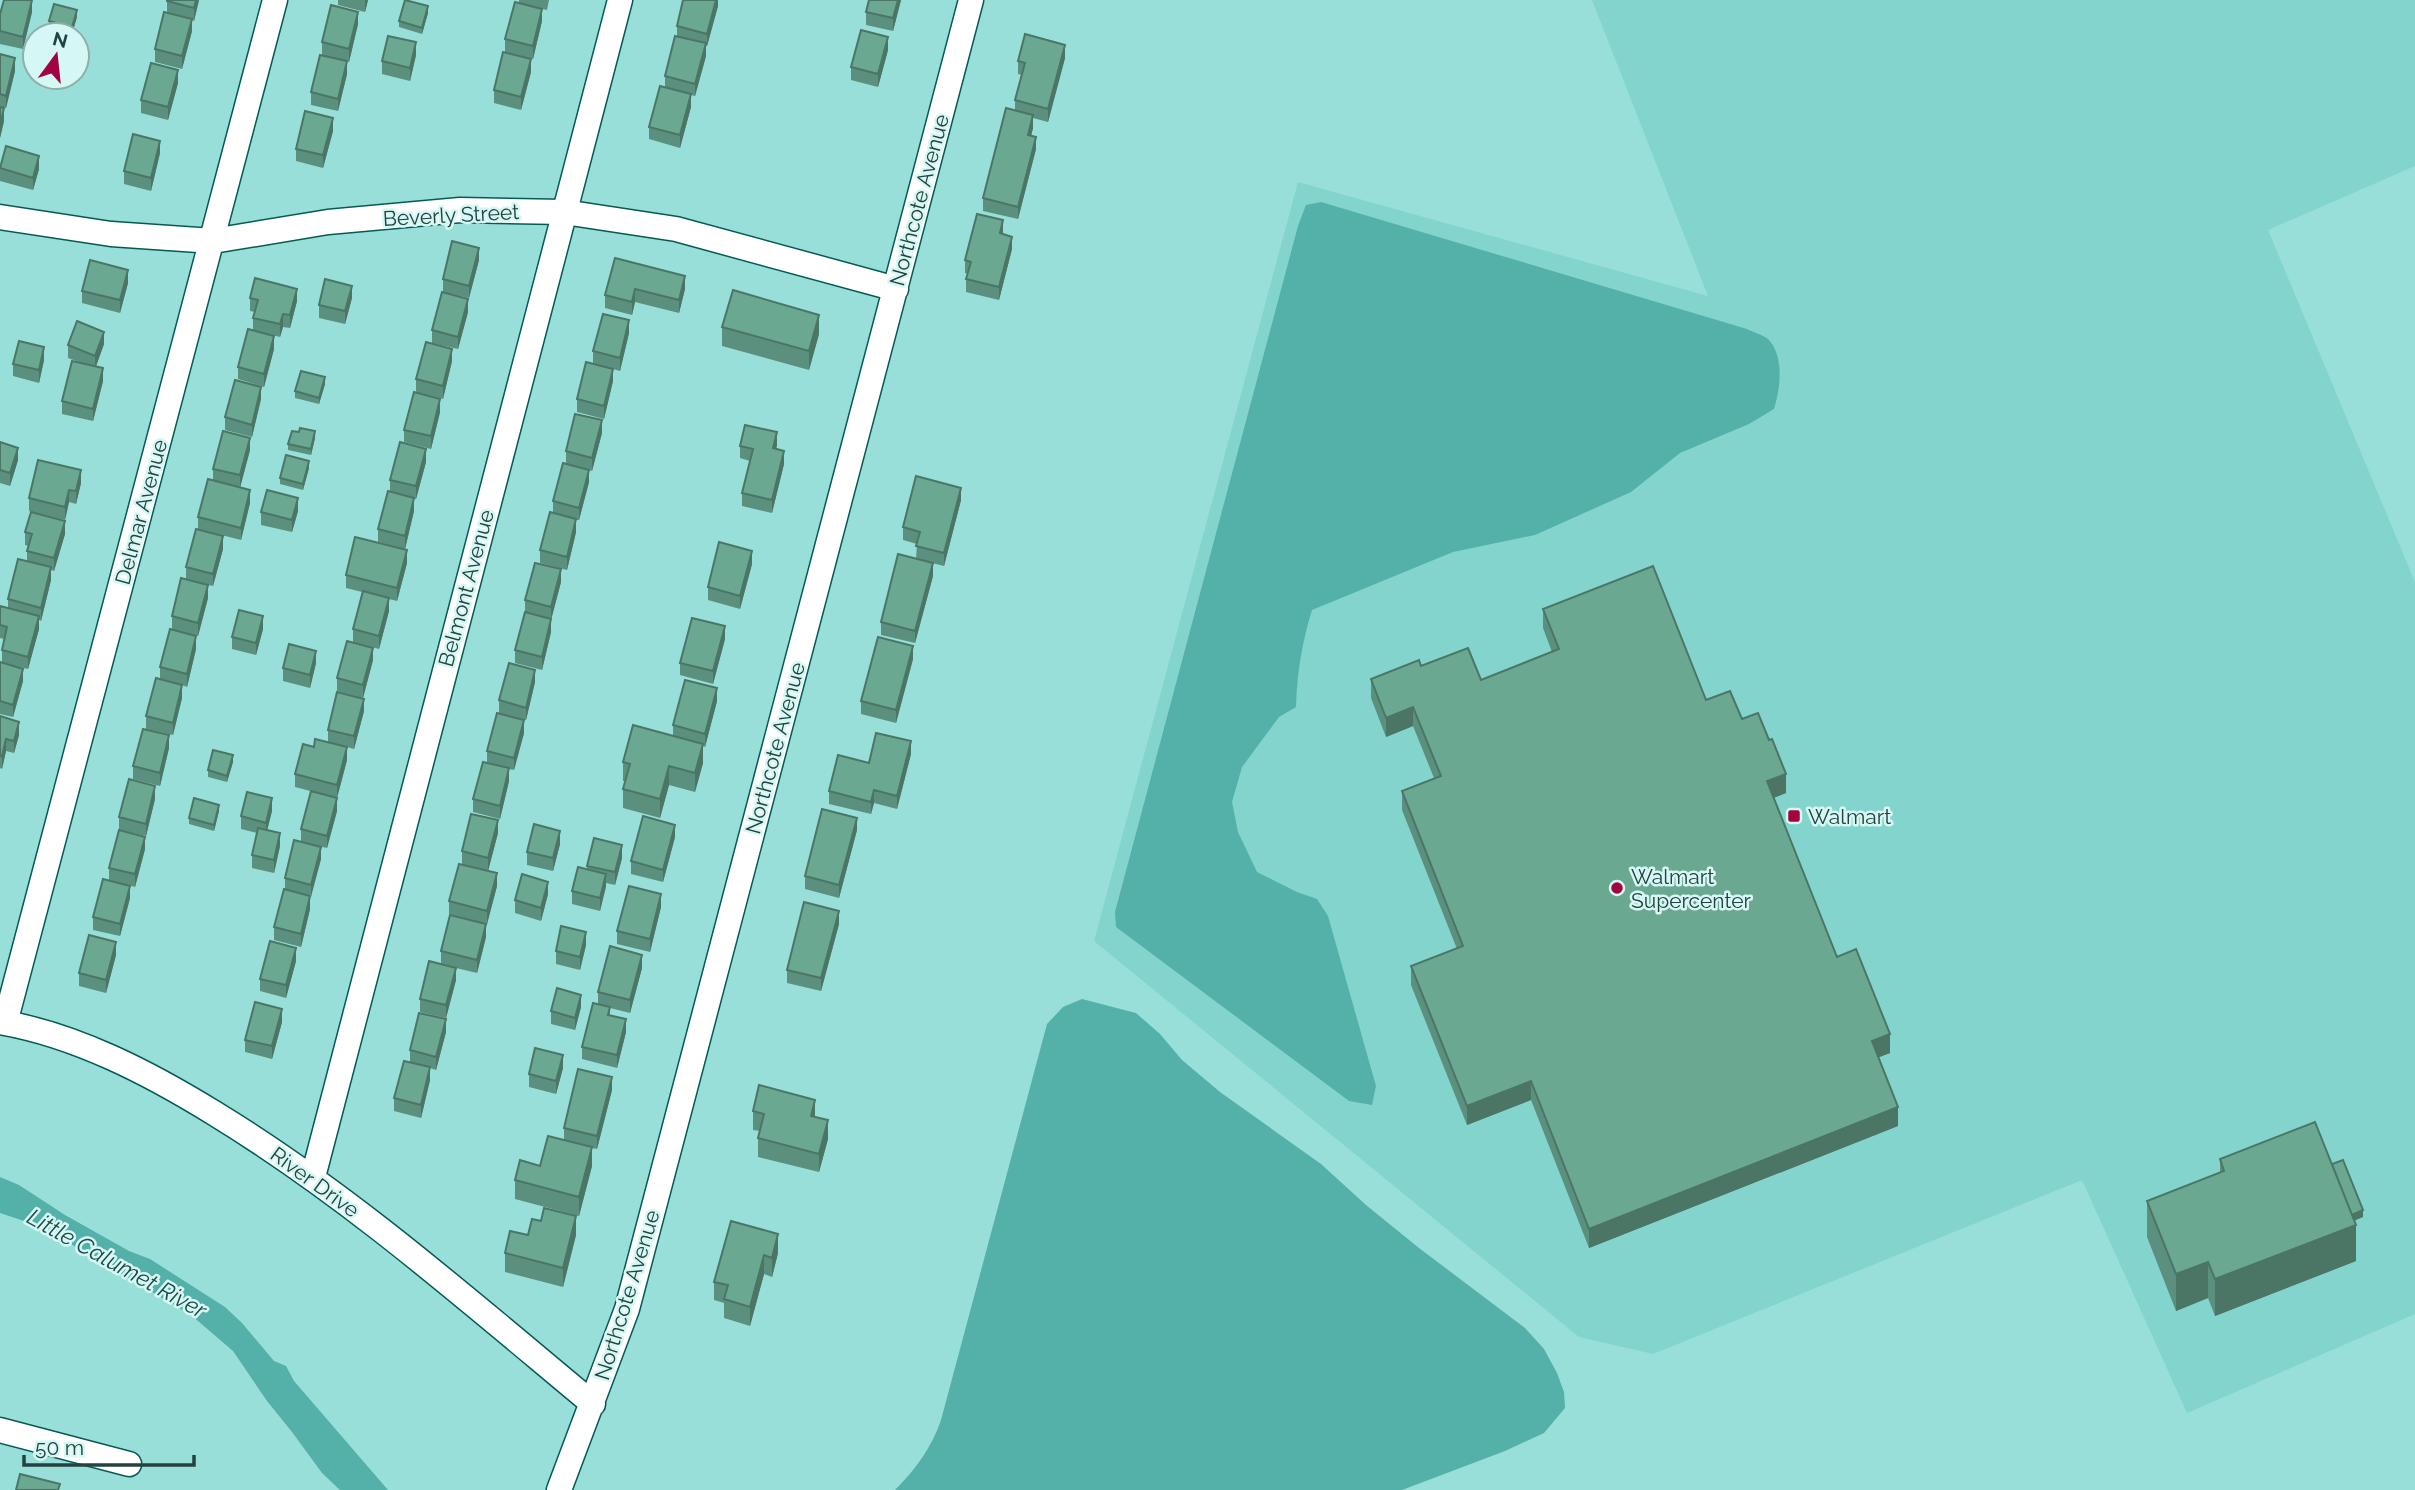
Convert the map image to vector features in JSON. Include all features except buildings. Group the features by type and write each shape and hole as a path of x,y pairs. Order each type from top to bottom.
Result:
{"street":[{"name":"Delmar Avenue","path":"3,1022 275,0"},
{"name":"Belmont Avenue","path":"313,1177 620,0"},
{"name":"Northcote Avenue","path":"559,1490 627,1309 971,0"},
{"name":"Beverly Street","path":"0,217 111,234 213,241 328,222 460,210 564,212 676,229 896,289"},
{"name":"River Drive","path":"3,1022 61,1039 124,1063 183,1094 313,1177 593,1404"},
{"path":"0,1430 129,1464"}],"shaded area":[{"path":"1592,0 2415,0 2415,166 2268,230 2415,582 2415,1314 2187,1413 2082,1180 1653,1354 1579,1337 1094,941 1298,182 1708,296"}],"water":[{"path":"1321,202 1747,329 1768,339 1777,354 1780,373 1774,409 1749,424 1680,453 1631,492 1535,535 1453,552 1312,610 1301,658 1296,707 1279,717 1242,767 1232,802 1238,832 1257,872 1317,899 1328,916 1376,1086 1372,1105 1349,1101 1116,927 1115,912 1298,226 1306,205"},
{"path":"1082,999 1136,1013 1160,1034 1182,1060 1220,1092 1321,1164 1419,1248 1525,1328 1544,1349 1564,1392 1565,1408 1544,1433 1505,1451 1402,1490 895,1490 922,1458 941,1420 1047,1024 1063,1007"},
{"name":"Little Calumet River","path":"0,1177 19,1185 129,1251 150,1259 225,1307 274,1361 286,1366 294,1381 388,1490 340,1490 322,1473 233,1351 191,1315 42,1227 0,1213"}],"place":[{"name":"Walmart","path":"1794,816"},
{"name":"Walmart Supercenter","path":"1617,888"}]}
